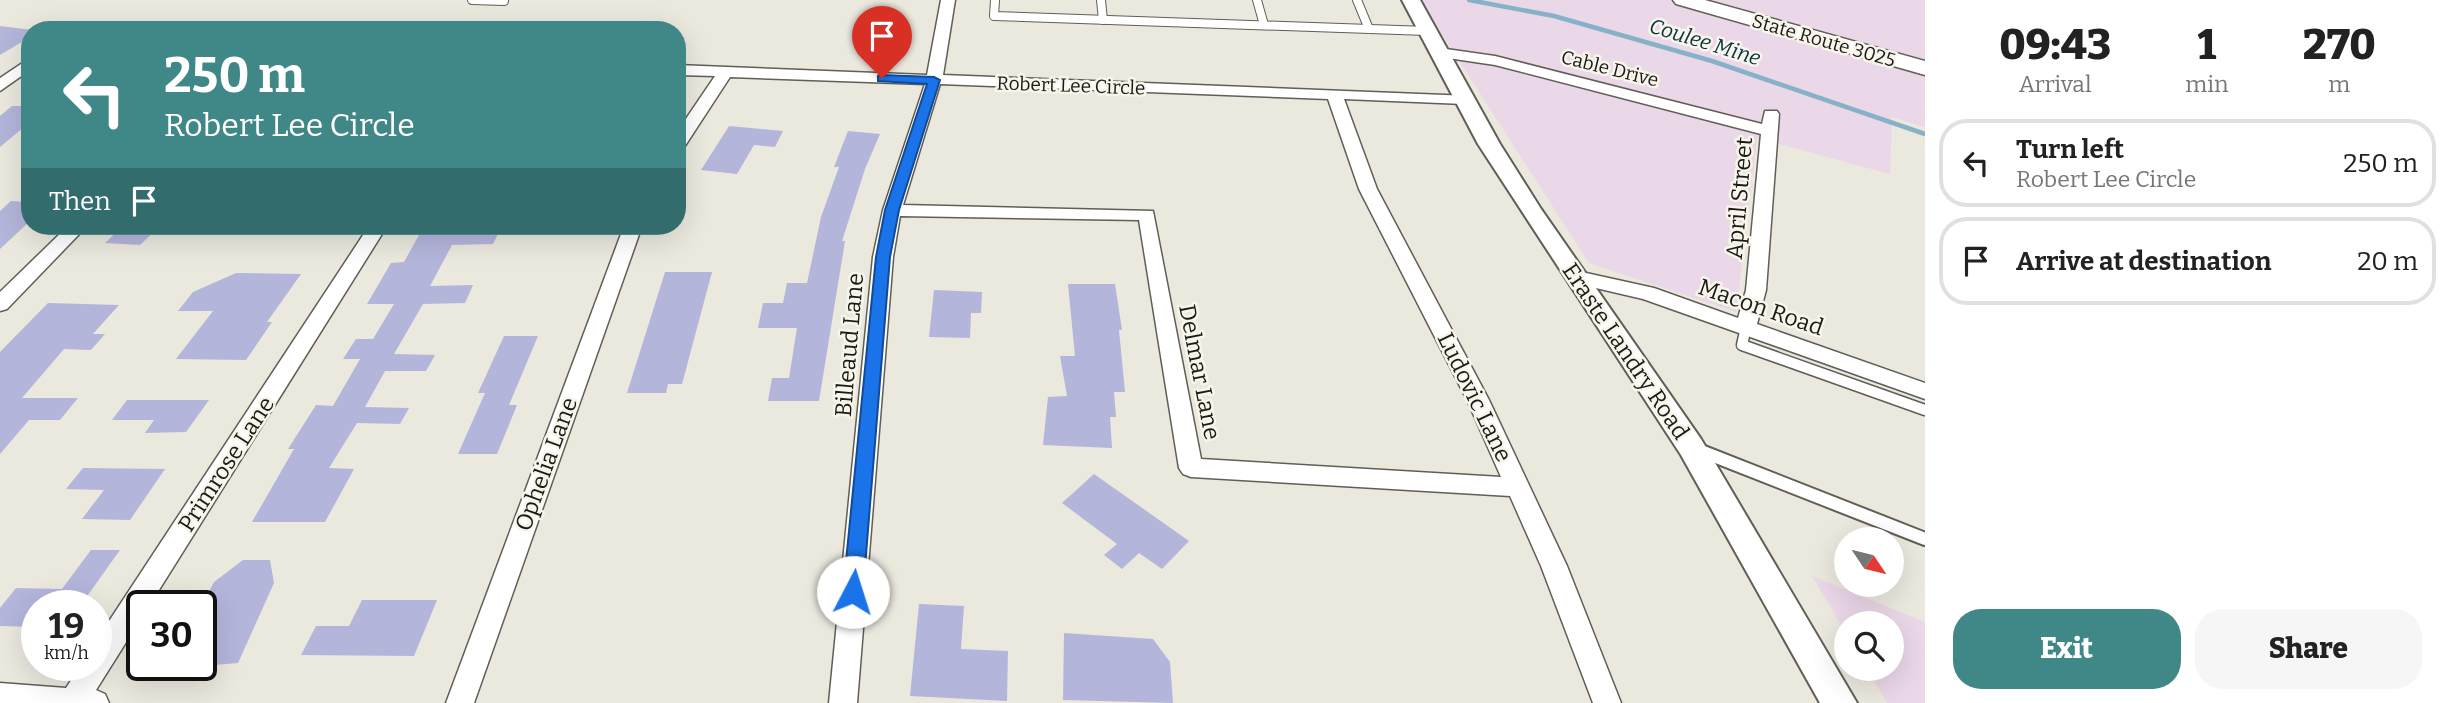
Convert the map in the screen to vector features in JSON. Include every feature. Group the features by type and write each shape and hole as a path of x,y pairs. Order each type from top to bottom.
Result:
{"main road":[{"name":"State Route 3025","path":"1683,0 1925,68"}],"street":[{"name":"Billeaud Lane","path":"843,703 883,257 892,210 934,80 948,0"},
{"name":"Eraste Landry Road","path":"1411,0 1464,99 1531,211 1691,447 1839,703"},
{"name":"Cable Drive","path":"1433,42 1495,61 1770,123"},
{"path":"0,86 21,69"},
{"name":"Robert Lee Circle","path":"686,70 1464,99"},
{"path":"686,131 725,72"},
{"name":"Ludovic Lane","path":"1335,95 1368,189 1439,321 1518,487 1554,566 1607,703"},
{"name":"April Street","path":"1746,327 1756,290 1770,123"},
{"name":"Delmar Lane","path":"892,210 1147,215 1149,242 1191,468 1518,487"},
{"path":"0,304 69,235"},
{"name":"Primrose Lane","path":"84,702 372,235"},
{"name":"Ophelia Lane","path":"460,703 630,235"},
{"name":"Macon Road","path":"1577,277 1647,293 1925,391"},
{"path":"0,696 84,702"}],"lane":[{"path":"472,0 504,1"},
{"path":"995,0 993,16 1369,29 1433,42"},
{"path":"1101,0 1102,20"},
{"path":"1257,0 1264,25"},
{"path":"1357,0 1369,29"},
{"path":"1746,327 1742,345 1925,410"},
{"path":"1691,447 1925,539"}],"shaded area":[{"path":"1420,0 1925,0 1925,127 1892,117 1890,174 1757,138 1736,312 1589,263"},
{"path":"1812,576 1834,585 1834,597 1864,597 1898,611 1834,611"},
{"path":"1904,613 1925,622 1925,703 1887,703 1874,681 1904,681"}],"building":[{"path":"0,26 21,29 21,42 0,55"},
{"path":"12,106 21,106 21,130 0,147 0,116"},
{"path":"729,126 783,131 775,147 754,145 737,174 701,170"},
{"path":"848,131 880,134 865,169 842,241 845,241 819,401 768,401 772,378 789,378 797,328 758,328 763,303 783,303 787,283 807,283 821,217 839,167 834,167"},
{"path":"11,201 21,202 21,229 0,249 0,211"},
{"path":"113,235 151,235 140,245 105,243"},
{"path":"419,235 498,235 493,244 452,245 430,286 473,285 465,303 423,304 394,354 435,355 426,371 385,371 365,407 409,408 400,424 357,423 329,468 354,469 325,522 252,522 294,449 288,449 316,405 333,406 360,359 343,359 356,339 373,339 394,304 367,304 391,263 404,262"},
{"path":"665,272 712,272 682,384 668,384 666,393 627,393"},
{"path":"236,273 301,274 267,322 272,322 246,360 176,359 213,311 178,311 193,292"},
{"path":"1068,284 1115,284 1122,330 1119,330 1125,392 1114,392 1116,417 1110,417 1112,448 1043,445 1048,397 1067,396 1060,356 1075,356"},
{"path":"934,290 982,292 981,313 971,313 970,338 929,337"},
{"path":"48,303 119,305 93,334 105,334 91,350 64,349 22,398 78,398 60,420 29,420 0,454 0,352"},
{"path":"504,336 538,336 509,405 517,405 497,454 458,454 485,393 478,393"},
{"path":"127,400 209,400 186,432 145,433 154,420 112,420"},
{"path":"83,468 165,469 130,520 82,519 104,490 66,489"},
{"path":"1094,474 1189,541 1162,569 1139,553 1122,569 1104,555 1117,544 1062,503"},
{"path":"91,550 120,550 91,590 21,590 21,627 0,626 0,608 16,588 62,589"},
{"path":"243,560 270,560 274,583 238,663 217,665 217,590 210,590 214,582"},
{"path":"362,600 437,600 414,656 301,655 316,626 349,626"},
{"path":"919,604 964,606 961,649 1008,651 1007,701 910,696"},
{"path":"1064,633 1153,639 1170,662 1173,703 1063,700"}],"waterway":[{"name":"Coulee Mine","path":"1469,0 1554,16 1712,61 1925,134"}],"route":[{"path":"853,592 883,257 892,210 934,80 882,78"}]}
